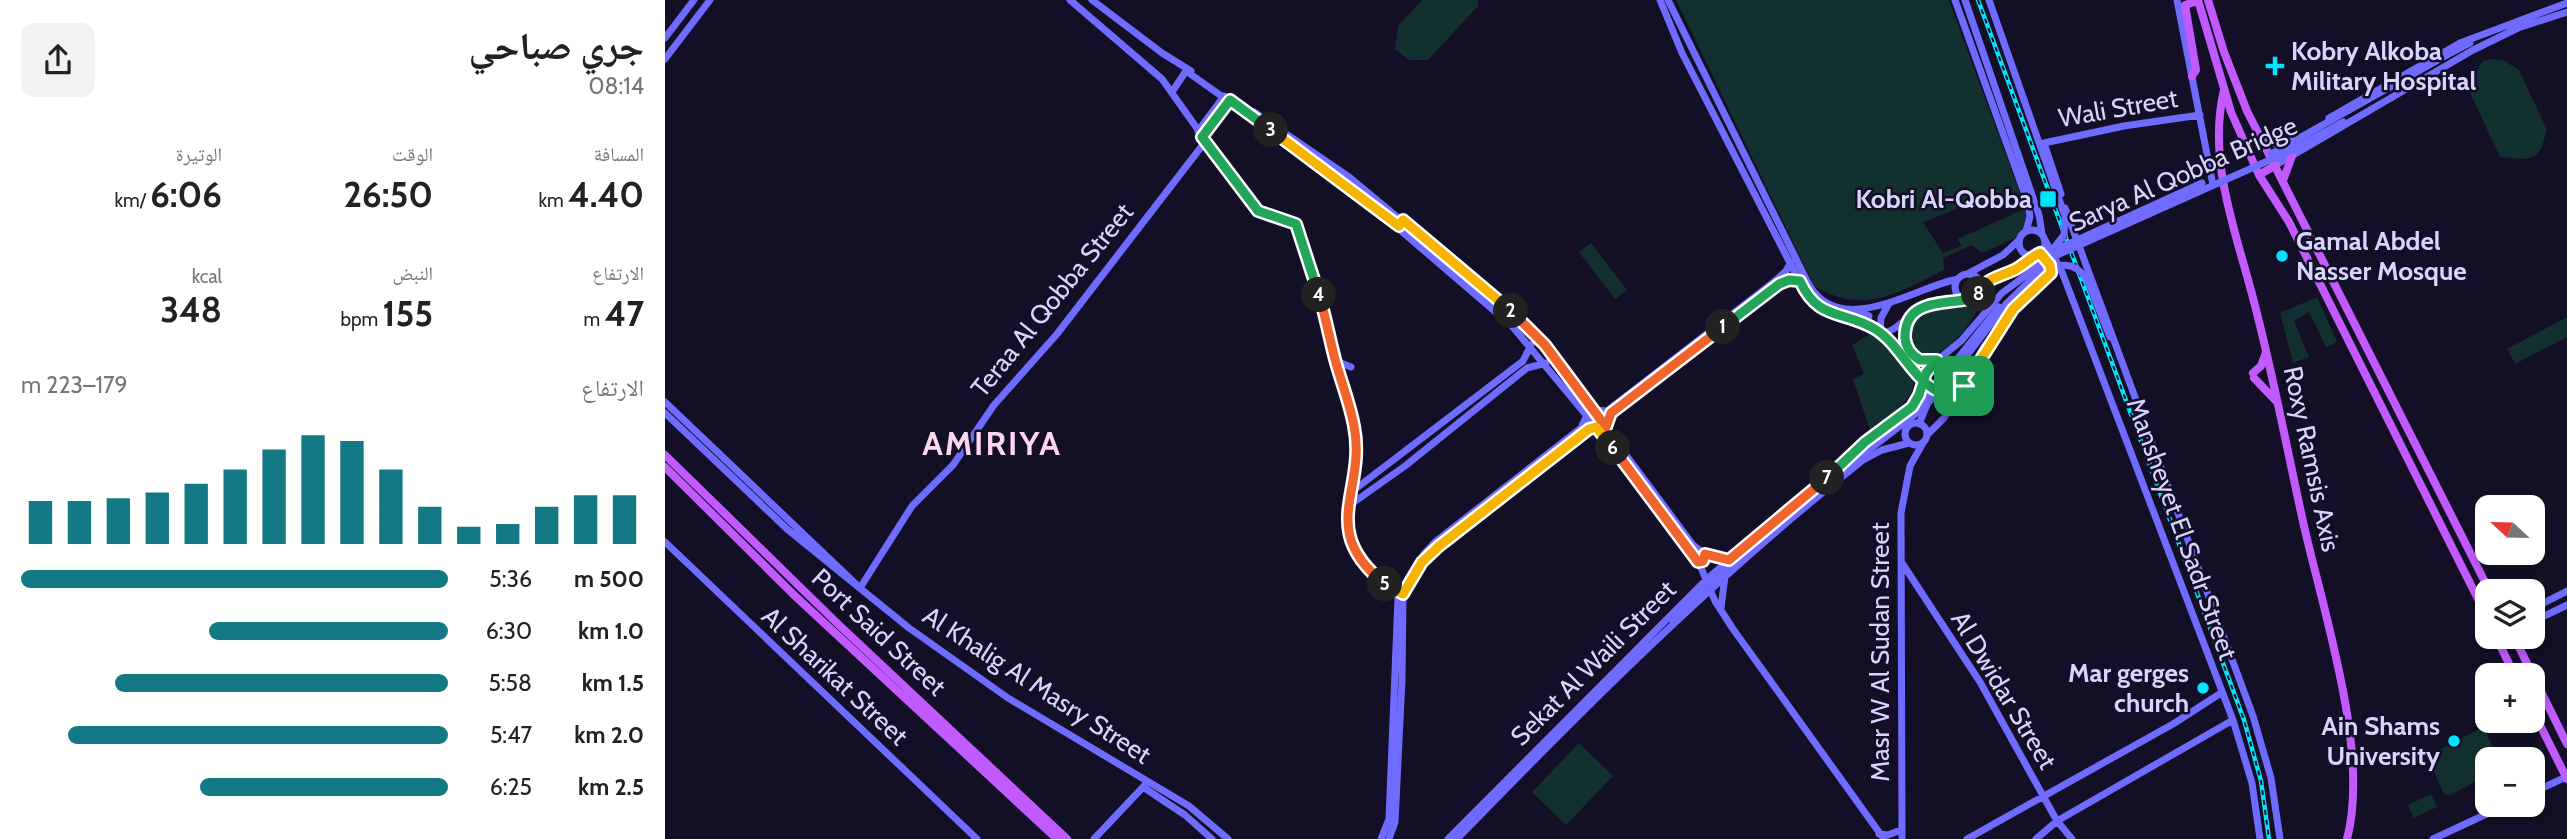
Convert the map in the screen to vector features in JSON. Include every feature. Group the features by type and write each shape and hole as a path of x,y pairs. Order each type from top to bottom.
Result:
{"main road":[{"path":"665,38 694,0"},
{"path":"665,59 711,0"},
{"path":"1070,0 1151,67 1258,211 1293,221 1298,226 1355,431 1355,460 1347,507 1349,534 1356,554 1377,578 1403,594"},
{"path":"1093,0 1186,69 1349,177 1531,345 1606,427 1693,545 1705,554 1729,560"},
{"path":"1660,0 1685,58 1813,304 1880,333 1923,381 1939,392 1958,396"},
{"path":"1668,0 1811,290 1827,303 1853,309 1869,317 1855,320"},
{"path":"1955,0 1970,28"},
{"path":"1853,309 1888,305 1958,279 1998,258 2026,231 2029,210 2018,167 1970,28 1965,0"},
{"path":"1989,0 2065,216 2064,235 2051,252"},
{"path":"2178,0 2213,180"},
{"path":"2192,76 2196,70 2185,5 2198,0 2231,112 2259,175 2283,212 2437,517 2475,586"},
{"path":"2208,0 2243,105 2262,137 2483,579"},
{"path":"2262,137 2276,144 2293,138 2460,43 2567,3"},
{"path":"2259,175 2388,103 2399,92 2509,32 2567,12"},
{"path":"1677,41 1682,40 1683,30"},
{"name":"Sarya Al Qobba Bridge","path":"1846,460 1881,436 1931,392 2051,252 2283,149 2485,33"},
{"path":"1685,58 1687,48 1692,48"},
{"path":"1172,92 1186,69"},
{"name":"Roxy Ramsis Axis","path":"2224,90 2219,130 2222,178 2267,349 2276,401 2347,716 2354,789 2347,839"},
{"name":"Sarya Al Qobba Bridge","path":"1605,688 1613,674 1705,586 1839,473 1922,409 1943,387 2006,304 2033,273 2055,256 2285,153 2399,92"},
{"name":"Teraa Al Qobba Street","path":"860,587 912,506 953,465 994,405 1060,330 1202,136 1227,96"},
{"path":"2362,98 2368,109"},
{"path":"2231,112 2241,114 2243,105"},
{"name":"Wali Street","path":"2126,372 2044,143 2124,126 2200,115"},
{"path":"2284,181 2286,168 2296,153 2293,138"},
{"name":"Mansheyet El Sadr Street","path":"2018,167 2044,237 2060,267 2233,720 2249,772 2260,839"},
{"path":"1401,223 1470,274 1529,328 1590,412 1596,427 1696,560 1721,612 1882,836 1901,830"},
{"path":"1880,333 1894,329 1917,311 1945,300 1974,299 1981,288 1995,276 2020,267 2036,254 2044,237 2035,230 2026,231"},
{"path":"2019,240 2022,251 2036,254 2050,265 2051,273"},
{"path":"1590,412 1607,411 1775,281 1791,262"},
{"path":"2313,270 2321,270 2325,262"},
{"path":"2033,273 2065,263 2078,268 2087,279 2126,372 2259,735 2271,778 2280,839"},
{"path":"1923,381 1927,401 1919,424 1925,439 1941,422 2013,309 2060,267"},
{"name":"Sekat Al Waili Street","path":"1448,839 1707,579 1912,407 1923,381 1939,359 1961,341 2002,293 2033,273"},
{"path":"1967,274 1977,278 1981,288"},
{"path":"1958,279 1955,289 1963,299"},
{"path":"1606,427 1611,413 1779,284 1789,280 1800,281"},
{"path":"2326,294 2330,289 2337,288"},
{"path":"1964,386 1975,359 1996,327 2006,304"},
{"path":"1880,333 1881,318 1888,305"},
{"path":"1917,311 1906,328 1908,348 1920,360 1939,359"},
{"path":"1350,493 1523,361 1531,345"},
{"path":"2267,349 2254,376 2276,401"},
{"path":"1335,361 1351,367"},
{"path":"1347,507 1405,466 1527,368 1546,363"},
{"name":"Al Khalig Al Masry Street","path":"665,402 860,587"},
{"path":"1516,481 1581,428 1590,412"},
{"name":"Al Khalig Al Masry Street","path":"665,413 787,529 909,628 1008,698 1204,817 1228,839"},
{"path":"1910,443 1906,430 1910,425 1919,424"},
{"path":"1381,839 1389,819 1396,678 1396,605 1426,551 1435,542 1516,481 1589,429 1596,427"},
{"name":"Sekat Al Waili Street","path":"1457,839 1605,688 1725,576 1863,460 1888,447 1925,439"},
{"name":"Masr W Al Sudan Street","path":"1910,466 1925,439"},
{"name":"Masr W Al Sudan Street","path":"1902,839 1902,502 1910,466 1910,443"},
{"name":"Port Said Street","path":"665,454 1067,839"},
{"name":"Port Said Street","path":"665,467 795,596 1057,839"},
{"path":"2420,483 2427,484 2433,478"},
{"path":"2437,517 2441,511 2449,512"},
{"name":"Al Sharikat Street","path":"665,542 977,839"},
{"path":"1696,560 1703,561 1705,554"},
{"name":"Al Dwidar Street","path":"1901,561 1915,587 1980,682 2057,821 2072,839"},
{"path":"1721,612 1725,576"},
{"path":"1902,592 1915,587"},
{"path":"2545,602 2564,592"},
{"path":"2564,592 2561,602 2567,605"},
{"path":"1389,839 1395,822 1403,594"},
{"path":"1701,598 1715,601"},
{"path":"2552,599 2558,603 2557,610"},
{"path":"2545,616 2567,605"},
{"path":"2520,649 2526,662"},
{"path":"1967,839 2173,724 2221,692"},
{"path":"2545,699 2567,744"},
{"path":"936,728 941,719"},
{"path":"2036,839 2057,821 2233,720"},
{"path":"946,737 950,727"},
{"path":"2544,733 2566,778 2545,787"},
{"path":"1094,839 1146,784"},
{"name":"Al Khalig Al Masry Street","path":"1146,784 1212,839"},
{"path":"2433,839 2480,817"}],"green space":[{"path":"1422,0 1478,0 1478,6 1428,60 1409,60 1395,49 1398,26"},
{"path":"1676,0 1949,0 2021,196 1960,208 1923,222 1943,253 1961,246 1958,239 2024,209 2029,224 2022,235 1982,253 1972,245 1943,258 1944,270 1880,298 1849,299 1832,295 1814,286"},
{"path":"2503,60 2519,70 2547,130 2541,149 2535,156 2525,159 2500,157 2465,82 2470,81 2483,61"},
{"path":"1591,243 1627,290 1615,299 1579,252"},
{"path":"2317,297 2337,342 2326,347 2309,312 2294,321 2309,357 2293,363 2280,313"},
{"path":"1972,305 1978,309 1973,317 1960,336 1942,351 1923,356 1910,350 1901,340 1898,329 1913,316 1932,309"},
{"path":"2567,317 2567,337 2515,364 2507,349"},
{"path":"1875,331 1903,362 1914,383 1904,403 1870,430 1853,379 1864,374 1852,345"},
{"path":"2475,731 2486,733 2493,747 2475,747 2475,782 2450,795 2444,794 2427,756"},
{"path":"1579,743 1613,776 1566,825 1532,792"},
{"path":"2431,794 2437,807 2414,818 2408,805"}],"railway":[{"path":"1978,0 2244,720 2261,781 2269,839"}],"place":[{"name":"Kobry Alkoba Military Hospital","path":"2275,66"},
{"name":"Kobri Al-Qobba","path":"2048,199"},
{"name":"Gamal Abdel Nasser Mosque","path":"2282,256"},
{"name":"Mar gerges church","path":"2203,688"},
{"name":"Ain Shams University","path":"2454,741"}],"district":[{"name":"AMIRIYA","path":"992,443"}],"route":[{"path":"1964,386 1958,396 1946,395 1932,388 1923,381 1880,332 1823,311 1808,298 1800,281 1789,280 1779,284 1611,413 1606,427 1545,345 1529,328 1463,268 1403,220 1399,226 1230,100 1202,137 1258,211 1293,221 1298,226 1354,426 1355,460 1347,511 1349,534 1356,554 1369,571 1403,594 1422,562 1439,546 1592,427 1596,427 1607,440 1698,562 1705,559 1705,554 1729,560 1830,476 1865,442 1915,403 1919,395 1923,381 1926,373 1937,360 1920,360 1912,355 1908,348 1906,328 1917,311 1945,300 1974,299 1991,279 2016,269 2040,253 2050,265 2051,273 2013,309 1964,386"}]}
